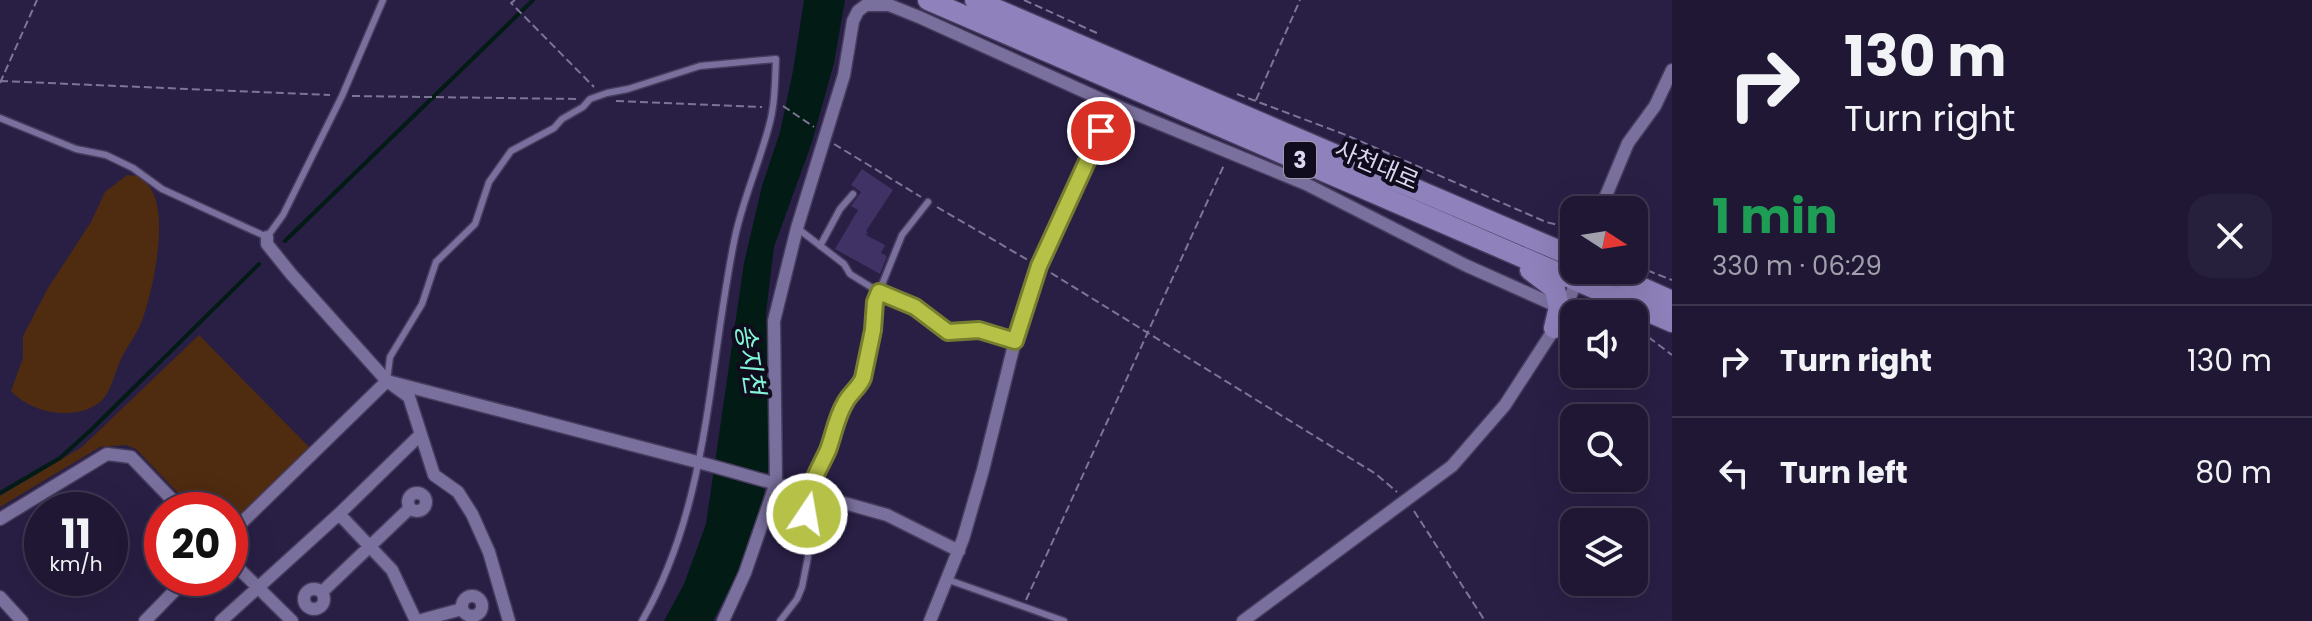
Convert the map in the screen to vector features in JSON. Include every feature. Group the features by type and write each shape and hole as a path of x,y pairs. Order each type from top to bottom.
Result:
{"main road":[{"name":"사천대로","path":"928,0 1489,231 1560,253"},
{"name":"사천대로","path":"975,0 1489,231 1560,266"},
{"path":"1489,231 1560,243"},
{"path":"1489,231 1555,289 1560,300"},
{"name":"사천대로","path":"1600,284 1672,311"},
{"path":"1627,284 1672,311"},
{"path":"1638,284 1672,311"},
{"path":"1648,311 1672,311"},
{"path":"1554,328 1560,320"}],"street":[{"path":"723,621 750,560 773,482 774,321 797,228 844,75 853,21 858,11 866,5 889,5 919,17 1114,105 1306,184 1560,309"},
{"path":"1606,196 1628,143 1655,106 1672,70"},
{"path":"930,621 959,551 1015,341 1039,266 1114,105"},
{"path":"267,240 279,258 387,381 409,397 434,475 458,492 489,552 509,621"},
{"path":"1243,621 1452,466 1505,405 1554,328 1575,284"},
{"path":"387,381 887,515 959,551"},
{"path":"248,516 387,381"},
{"path":"221,621 339,514 421,434"},
{"path":"0,519 107,454 131,457 165,492"},
{"path":"322,592 410,508"},
{"path":"339,514 392,570 417,621 462,609"},
{"path":"248,577 292,621"},
{"path":"145,621 169,596"},
{"path":"0,597 22,621"}],"lane":[{"path":"0,118 76,149 106,155 133,168 162,189 267,240 283,215 342,96 383,0"},
{"path":"387,381 390,357 422,304 436,262 475,224 495,170 511,151 554,128 590,99 700,66 776,59 769,125 735,238 704,464 673,559 642,621"},
{"path":"820,246 840,209 853,194"},
{"path":"780,621 797,599 805,572 808,557 807,492 829,447 838,414 863,378 875,302 902,235 928,202"},
{"path":"797,228 844,264 850,274 879,292 915,307 948,332 979,330 1015,341"},
{"path":"946,579 1064,621"}],"path":[{"path":"37,0 0,81 447,99"},
{"path":"515,0 511,3 595,88 599,94 590,99"},
{"path":"1024,0 1101,35"},
{"path":"1256,100 1300,0"},
{"path":"1235,93 1383,150 1560,226"},
{"path":"781,105 821,132"},
{"path":"1024,606 1230,153"},
{"path":"1039,266 1376,474 1405,499 1485,621"},
{"path":"1648,271 1672,280"},
{"path":"1648,338 1672,355"}],"shaded area":[{"path":"127,175 138,176 150,187 159,218 154,273 142,321 121,359 107,394 100,402 78,412 66,413 30,405 11,391 23,358 23,336 48,288 91,222 105,192"},
{"path":"199,335 312,450 248,510 248,492 177,492 136,449 126,445 100,447 0,507 0,496 82,447"}],"water":[{"name":"송지천","path":"804,0 845,0 834,63 812,142 774,247 766,313 770,369 770,459 759,523 750,549 713,621 664,621 684,584 706,524 744,263 762,186 780,132"}],"building":[{"path":"862,169 893,190 866,231 866,235 885,245 881,253 887,256 880,274 835,249 858,210 851,206 861,192 851,185"}],"waterway":[{"path":"285,241 533,0"},
{"path":"0,493 60,458 259,264"}],"route":[{"path":"807,514 807,492 829,447 838,414 863,378 879,292 915,307 948,332 979,330 1015,341 1039,266 1101,131"}]}
